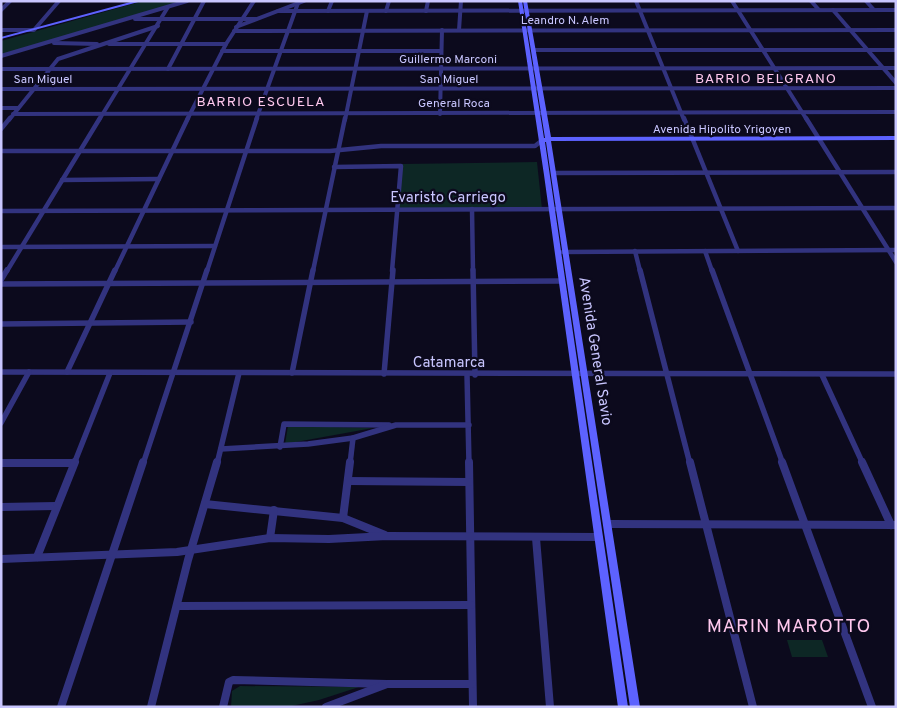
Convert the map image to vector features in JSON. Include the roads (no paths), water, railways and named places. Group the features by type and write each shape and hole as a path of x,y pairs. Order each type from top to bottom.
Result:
{"main road":[{"path":"1,38 140,1"},
{"name":"Avenida General Savio","path":"520,1 524,11 527,30 529,69 540,142 555,209 561,252 585,374 635,707"},
{"name":"Avenida General Savio","path":"524,11 525,1"},
{"name":"Avenida General Savio","path":"527,30 533,50 554,173 555,209"},
{"name":"Avenida Hipolito Yrigoyen","path":"540,142 548,140 896,139"},
{"name":"Avenida General Savio","path":"561,252 561,281 623,707"}],"street":[{"path":"1,10 10,1"},
{"path":"1,30 34,30 59,1"},
{"path":"1,56 187,1"},
{"path":"168,69 204,1"},
{"path":"67,372 171,150 222,51 240,19 254,1"},
{"path":"328,11 332,1"},
{"path":"386,11 389,1"},
{"path":"426,11 428,1"},
{"path":"458,30 461,1"},
{"path":"636,1 738,251"},
{"path":"732,1 896,262"},
{"path":"811,1 819,10"},
{"path":"866,1 874,10"},
{"path":"235,29 301,2"},
{"path":"61,707 88,634 112,553 191,322 245,151 288,31 301,2"},
{"path":"168,7 148,43 1,282 561,281"},
{"path":"833,10 896,83"},
{"path":"278,11 896,10"},
{"path":"292,374 367,11"},
{"path":"129,19 256,19"},
{"path":"1,129 58,59 158,26"},
{"name":"Leandro N. Alem","path":"235,29 288,31 896,30"},
{"path":"440,114 442,30"},
{"path":"47,43 226,44"},
{"path":"533,50 896,50"},
{"path":"222,51 441,51"},
{"name":"Guillermo Marconi","path":"1,69 896,68"},
{"name":"San Miguel","path":"1,89 896,88"},
{"path":"1,108 18,108"},
{"name":"General Roca","path":"13,114 896,112"},
{"path":"1,151 337,150 381,146 535,146 540,142"},
{"path":"334,166 401,166 384,374"},
{"path":"554,173 896,172"},
{"path":"62,180 159,179"},
{"name":"Evaristo Carriego","path":"1,211 896,208"},
{"path":"472,209 475,375"},
{"path":"1,248 215,246"},
{"path":"561,252 896,250"},
{"path":"635,251 753,707"},
{"path":"705,251 872,707"},
{"path":"1,324 191,322"},
{"name":"Catamarca","path":"1,372 475,375 896,374"},
{"path":"1,423 29,372"},
{"path":"37,557 110,373"},
{"path":"151,707 192,550 221,449 239,373"},
{"path":"468,374 473,707"},
{"path":"608,524 893,525 822,374"},
{"path":"280,447 284,424 468,425"},
{"path":"221,449 280,447 353,438 396,425"},
{"path":"343,518 353,438"},
{"path":"1,463 73,464"},
{"path":"348,481 469,482"},
{"path":"205,504 343,518 375,529 387,536"},
{"path":"1,507 56,506"},
{"path":"270,538 274,510"},
{"path":"1,558 177,552 270,538 387,536 598,537"},
{"path":"536,538 550,707"},
{"path":"178,606 471,605"},
{"path":"223,707 228,682 233,680 472,684"},
{"path":"326,707 387,684"}],"district":[{"name":"BARRIO BELGRANO","path":"766,78"},
{"name":"BARRIO ESCUELA","path":"261,101"},
{"name":"MARIN MAROTTO","path":"789,625"}]}
